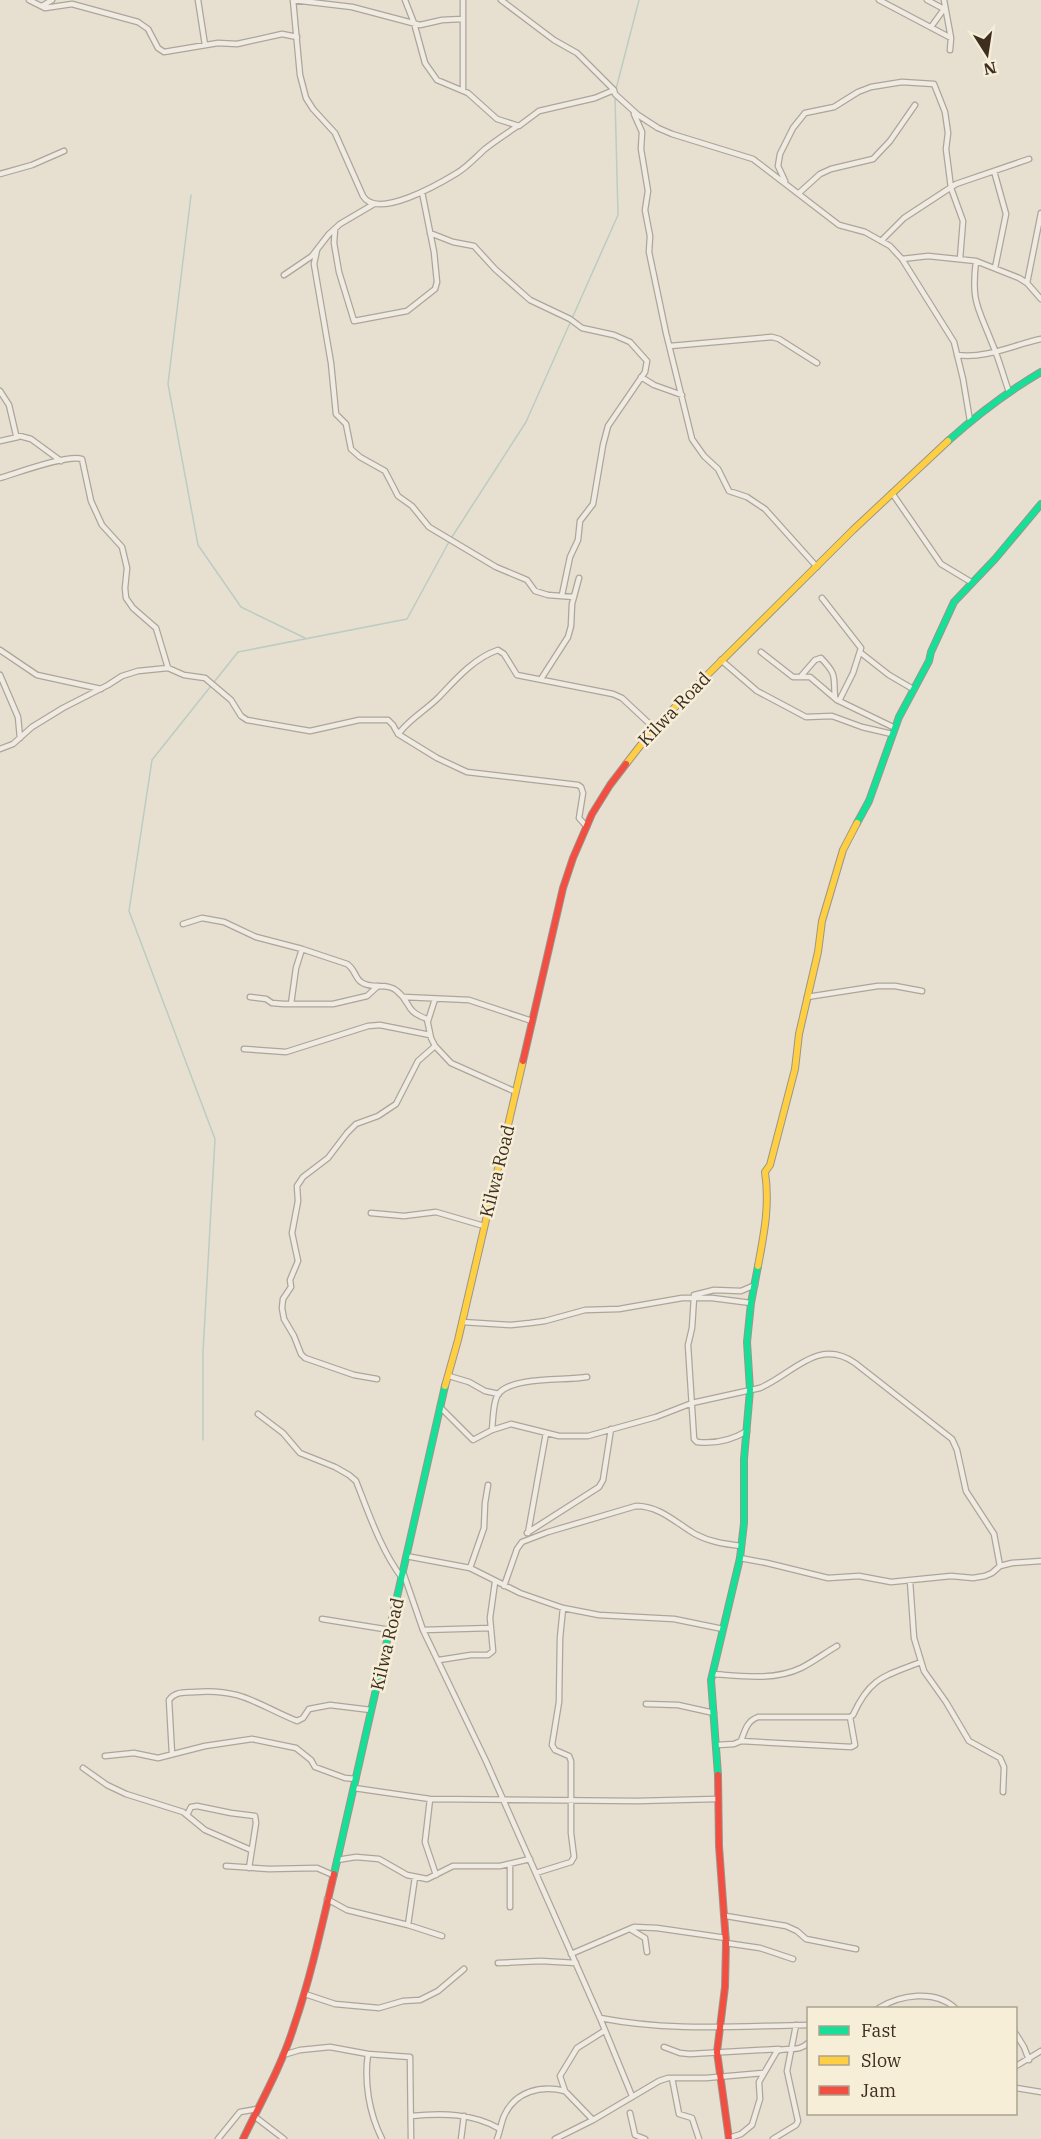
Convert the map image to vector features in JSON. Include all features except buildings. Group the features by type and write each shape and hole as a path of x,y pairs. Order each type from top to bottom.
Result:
{"main road":[{"name":"Kilwa Road","path":"243,2139 283,2055 305,1994 403,1575 439,1407 462,1322 562,888 587,826 610,785 654,728 721,660 892,493 970,421 1041,372"},
{"path":"729,2139 717,2052 725,1987 726,1916 716,1799 717,1745 712,1674 740,1558 744,1523 744,1473 750,1390 747,1342 751,1303 767,1217 768,1192 765,1172 770,1165 795,1069 799,1034 818,952 822,921 843,850 869,801 893,731 912,689 929,661 954,602 995,559 1041,504"}],"street":[{"path":"29,0 50,8 72,4 138,22 148,29 158,48 163,52 221,43 237,44 282,34 297,37"},
{"path":"42,6 52,0"},
{"path":"198,0 205,45"},
{"path":"462,19 441,20 423,25 352,7 293,0 300,75 307,100 335,133 365,200 374,204 392,203 422,192 458,173 486,148 539,111 595,98 614,90"},
{"path":"405,0 423,57 437,80 463,90 497,119 516,127"},
{"path":"463,0 463,90"},
{"path":"879,0 951,38"},
{"path":"927,0 944,9"},
{"path":"944,0 951,38 950,50"},
{"path":"501,1 554,40 577,53 632,111 648,122 672,134 753,159 839,225 865,232 890,246 902,260 954,342 970,421"},
{"path":"931,27 944,9"},
{"path":"786,183 778,165 780,154 793,128 805,113 834,106 871,87 902,82 935,84 945,112 948,133 946,149 951,188 963,221 960,259"},
{"path":"799,193 827,171 873,159 915,105"},
{"path":"632,111 642,132 641,142 648,190 645,210 650,236 649,250 692,439 704,456 718,469 729,490 765,509 817,567"},
{"path":"0,174 32,165 64,151"},
{"path":"881,241 904,218 956,184 1029,159"},
{"path":"994,171 1006,214 995,268"},
{"path":"335,229 339,272 354,320 407,311 433,292 437,282 434,252 422,192"},
{"path":"284,275 294,270 317,250 335,229 374,204"},
{"path":"1027,283 1041,213"},
{"path":"430,233 453,242 474,246 495,269 530,300 570,319 578,326 614,335 630,342 647,361 647,367 608,426 593,504 580,521 578,540 570,557 562,595"},
{"path":"317,250 314,264 336,414 346,424 353,452 385,471 398,496 412,506 434,531 496,567 527,580 535,591 548,595 574,597"},
{"path":"902,260 928,255 944,259 975,261 1019,278 1027,283 1041,299"},
{"path":"975,261 973,286 976,307 996,352 1009,392"},
{"path":"670,346 772,337 817,363"},
{"path":"957,355 996,352 1041,339"},
{"path":"640,377 654,386 682,395"},
{"path":"0,391 7,401 15,432 19,436"},
{"path":"0,404 7,401"},
{"path":"0,441 19,436 31,438 61,461"},
{"path":"0,478 73,458 82,459 92,501 102,525 122,547 127,568 126,598 133,608 156,628 168,668"},
{"path":"892,493 941,564 971,582"},
{"path":"541,679 568,637 579,578"},
{"path":"822,598 859,644 861,652 849,684 837,700"},
{"path":"396,732 400,732 461,675 498,650 504,654 517,675 613,693 622,698 654,728"},
{"path":"0,651 37,675 101,689"},
{"path":"761,652 793,677 810,677 837,700 893,731"},
{"path":"861,652 889,675 912,689"},
{"path":"800,677 815,660 821,658 833,672 837,700"},
{"path":"721,660 757,691 806,717 832,716 862,727 893,731"},
{"path":"0,750 63,708 132,672 168,668 184,675 207,679 231,700 241,716 247,720 309,731 359,720 388,720 393,724 396,732 437,758 467,772 580,786 583,794 579,818 587,826"},
{"path":"0,675 18,717 20,738"},
{"path":"183,924 202,918 217,920 256,937 303,949 347,964 353,968 361,982 392,988 404,997 412,1013 428,1021"},
{"path":"291,1004 297,968 303,949"},
{"path":"250,997 275,1003 336,1004 367,996 378,986"},
{"path":"807,997 878,986 895,986 922,991"},
{"path":"404,997 469,1000 532,1021"},
{"path":"435,999 428,1021 430,1035 435,1046 451,1063 516,1092"},
{"path":"244,1049 286,1052 368,1026 386,1026 430,1035"},
{"path":"377,1379 354,1376 305,1358 284,1319 282,1303 291,1287 290,1280 298,1261 292,1233 298,1202 297,1186 303,1176 328,1158 347,1132 356,1124 378,1116 395,1106 418,1061 435,1046"},
{"path":"371,1213 404,1216 436,1212 484,1227"},
{"path":"462,1322 511,1325 530,1323 585,1310 619,1309 714,1290 741,1291 755,1286"},
{"path":"667,1300 694,1297 751,1303"},
{"path":"694,1297 692,1328 688,1345 694,1439 697,1442 711,1442 734,1438 747,1431"},
{"path":"439,1407 471,1439 511,1424 546,1433 588,1436 656,1417 692,1402 769,1384 794,1366 826,1353 840,1354 855,1363 952,1439 957,1450 966,1491 994,1534 1000,1566"},
{"path":"449,1376 469,1382 485,1391 499,1394 525,1382 587,1377"},
{"path":"492,1430 499,1394"},
{"path":"258,1414 283,1433 300,1453 334,1467 356,1481 394,1568 403,1575 423,1630 530,1859 632,2096"},
{"path":"527,1533 599,1487 603,1480 611,1429"},
{"path":"504,1586 517,1549 527,1533 546,1433"},
{"path":"470,1568 484,1528 488,1485"},
{"path":"522,1542 625,1509 644,1506 669,1516 707,1539 741,1546"},
{"path":"406,1556 470,1568 504,1586 562,1608 599,1615 674,1619 723,1629"},
{"path":"740,1558 828,1578 859,1576 891,1582 951,1576 972,1578 985,1576 1000,1566 1012,1563 1041,1561"},
{"path":"910,1581 914,1638 921,1662 930,1681 946,1702 969,1741 1000,1758 1004,1767 1003,1792"},
{"path":"439,1660 488,1655 493,1651 491,1607 495,1582"},
{"path":"536,1873 573,1860 571,1761 569,1756 555,1750 552,1745 559,1702 562,1608"},
{"path":"322,1618 390,1630"},
{"path":"423,1630 491,1628"},
{"path":"712,1674 774,1676 789,1673 802,1668 837,1646"},
{"path":"717,1745 734,1744 741,1741 851,1747 855,1745 855,1740 850,1717 863,1695 874,1682 921,1662"},
{"path":"172,1754 169,1700 176,1693 228,1692 251,1698 297,1721 303,1718 309,1709 324,1706 354,1706 371,1710"},
{"path":"646,1704 678,1705 714,1713"},
{"path":"741,1741 751,1719 758,1717 850,1717"},
{"path":"105,1756 134,1753 158,1758 205,1746 252,1739 296,1748 311,1760 315,1767 345,1778 356,1779"},
{"path":"83,1768 107,1785 187,1815 206,1830 251,1850"},
{"path":"354,1788 430,1800 716,1799"},
{"path":"430,1800 426,1842 436,1875"},
{"path":"187,1815 191,1807 198,1806 238,1815 254,1815 256,1823 249,1868"},
{"path":"337,1860 356,1857 379,1859 415,1877 428,1879 453,1866 510,1864 530,1859"},
{"path":"510,1864 510,1907"},
{"path":"226,1866 317,1868 333,1875"},
{"path":"408,1925 415,1877"},
{"path":"327,1899 347,1910 442,1936"},
{"path":"726,1916 772,1922 797,1930 806,1939 856,1949"},
{"path":"571,1954 630,1929 657,1928 760,1947 793,1959"},
{"path":"630,1929 645,1938 646,1952"},
{"path":"498,1963 541,1960 576,1963"},
{"path":"305,1994 335,2004 379,2008 426,1998 444,1987 464,1969"},
{"path":"881,2007 899,1998 925,1997 942,1999 954,2007"},
{"path":"600,2018 653,2027 807,2025"},
{"path":"773,2139 796,2125 798,2121 787,2071 796,2025"},
{"path":"593,2120 565,2091 560,2076 577,2048 604,2031"},
{"path":"1017,2036 1029,2060"},
{"path":"664,2047 680,2054 702,2054 798,2050 807,2044"},
{"path":"283,2055 316,2047 330,2047 368,2054 411,2058 411,2139"},
{"path":"729,2139 752,2125 760,2094 759,2082 779,2049"},
{"path":"1017,2066 1041,2051"},
{"path":"368,2054 366,2068 368,2091 372,2113 382,2139"},
{"path":"555,2139 593,2120 659,2081 672,2078 763,2073"},
{"path":"672,2078 679,2114 692,2118 699,2139"},
{"path":"497,2139 503,2116 516,2099 539,2088 565,2091"},
{"path":"1017,2088 1041,2092"},
{"path":"218,2139 240,2112 256,2113 284,2139"},
{"path":"630,2113 635,2135 645,2139"},
{"path":"411,2116 436,2114 464,2116 489,2123 500,2129"},
{"path":"461,2139 464,2116"}],"waterway":[{"path":"616,89 639,0"},
{"path":"203,1440 203,1352 215,1139 129,911 152,760 238,652 407,619 450,540 526,422 618,215 615,97"},
{"path":"191,195 168,384 198,545 241,607 305,638"}],"traffic: fast":[{"path":"948,441 993,404 1041,372"},
{"path":"857,823 869,801 899,717 929,661 954,602 995,559 1041,504"},
{"path":"718,1775 711,1680 740,1558 744,1523 744,1459 750,1390 747,1342 758,1266"},
{"path":"334,1874 445,1386"}],"traffic: slow":[{"path":"626,764 654,728 853,530 948,441"},
{"path":"758,1266 767,1208 765,1172 770,1165 795,1069 799,1034 818,952 822,921 843,850 857,823"},
{"path":"445,1386 458,1340 523,1061"}],"traffic: jam":[{"path":"523,1061 563,888 573,858 592,814 626,764"},
{"path":"718,1775 719,1846 726,1943 725,1987 717,2052 729,2139"},
{"path":"243,2139 289,2041 311,1969 334,1874"}]}
